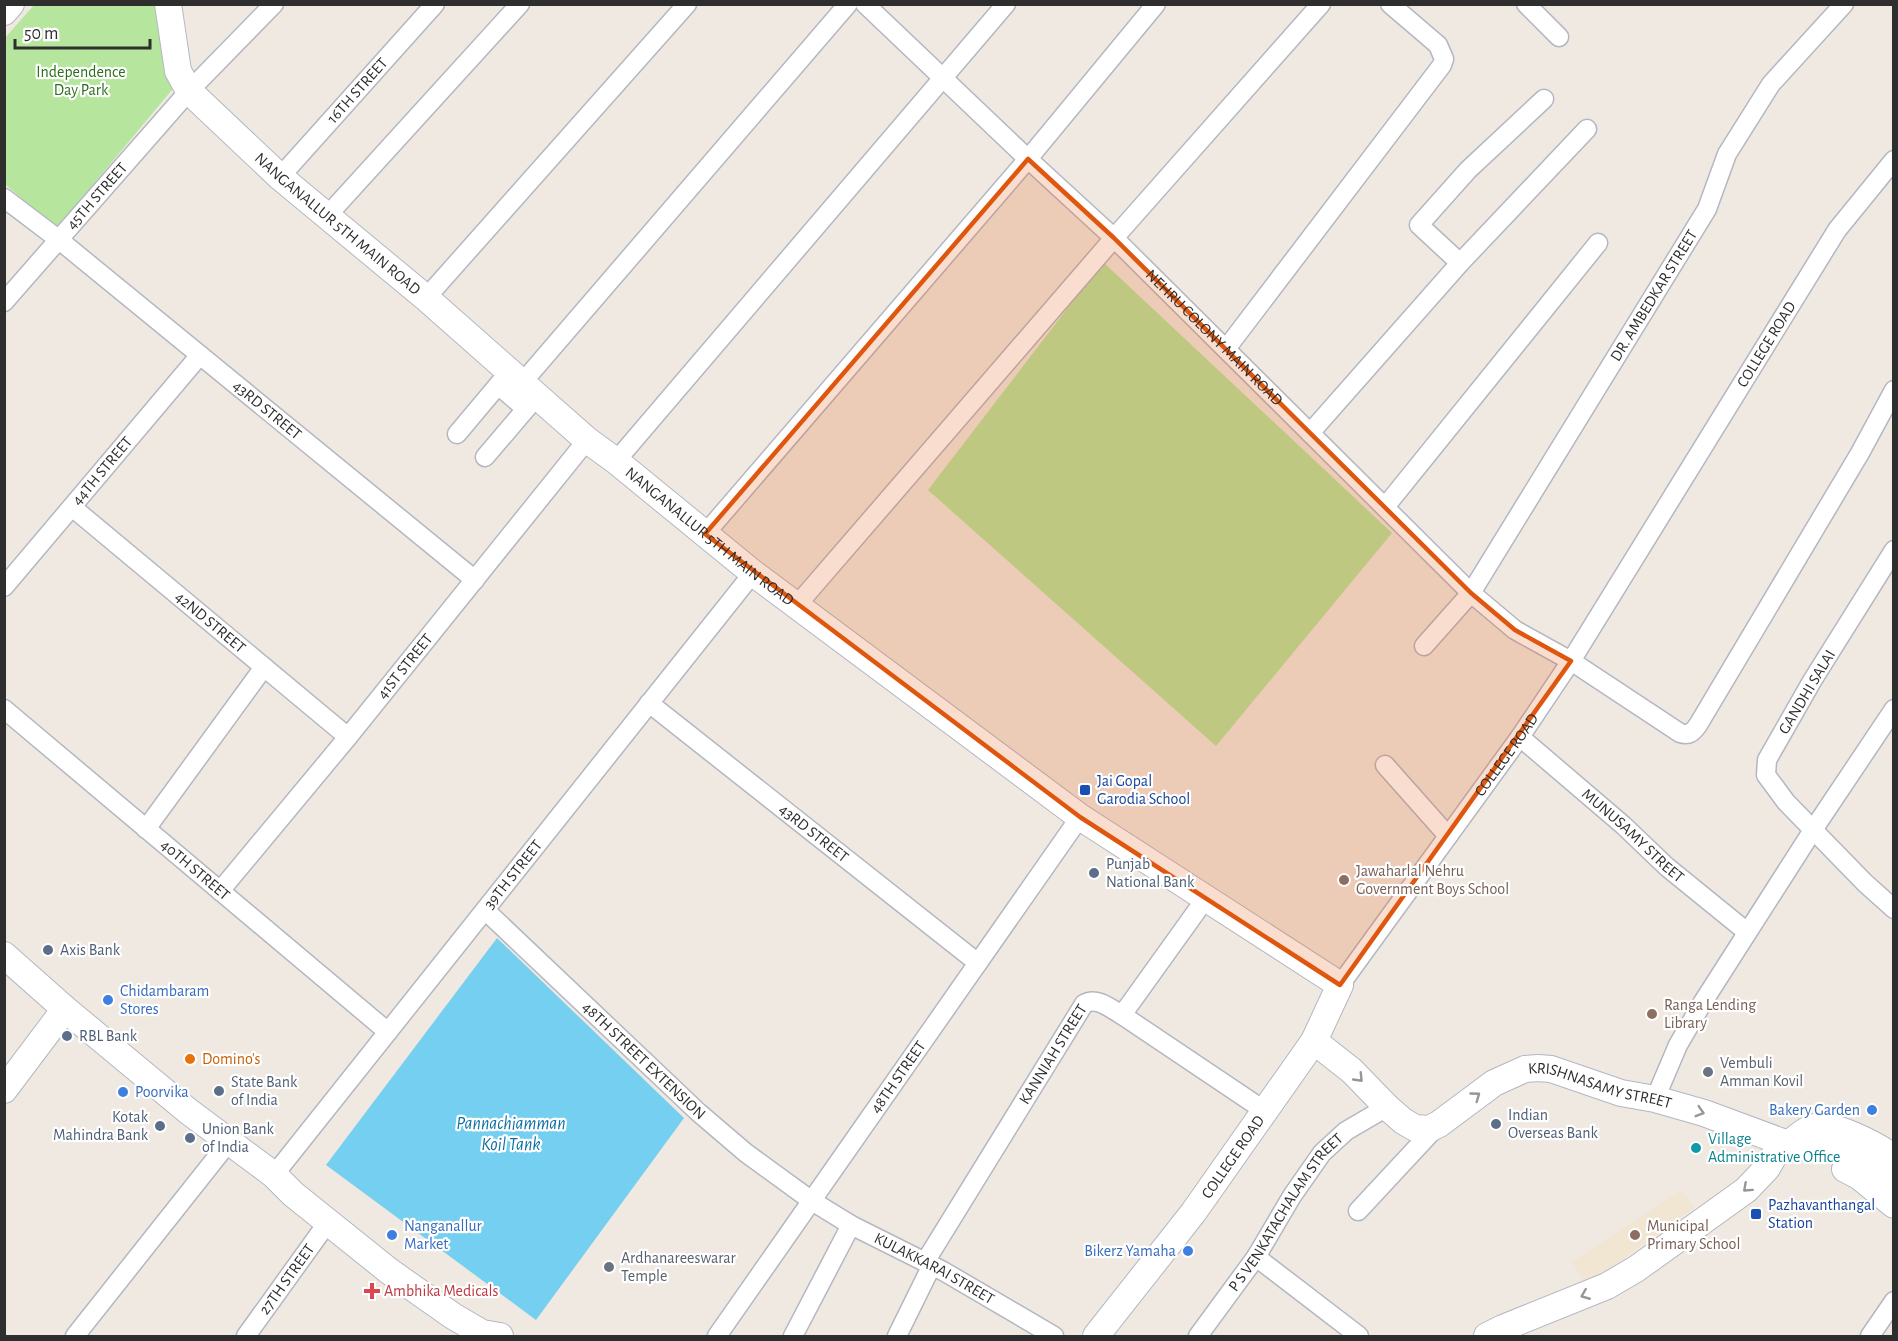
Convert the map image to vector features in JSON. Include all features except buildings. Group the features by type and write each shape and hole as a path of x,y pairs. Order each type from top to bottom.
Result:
{"street":[{"path":"4,12 11,4"},
{"name":"NANGANALLUR 5TH MAIN ROAD","path":"168,4 178,72 189,91 280,177 426,298 518,389 616,461 753,573 1080,817 1340,985"},
{"name":"45TH STREET","path":"4,302 189,91 274,4"},
{"name":"16TH STREET","path":"280,177 435,4"},
{"path":"327,216 520,4"},
{"path":"426,298 687,4"},
{"path":"457,434 518,389 848,4"},
{"name":"NEHRU COLONY MAIN ROAD","path":"866,4 1114,238 1471,593 1515,630 1571,661 1680,734 1693,732 1860,453 1893,390"},
{"path":"616,461 1006,4"},
{"path":"705,534 1028,159 1156,4"},
{"path":"797,605 1114,238 1321,4"},
{"path":"1226,349 1442,65 1444,58 1438,45 1389,4"},
{"path":"1527,4 1559,37"},
{"name":"DR. AMBEDKAR STREET","path":"1424,645 1471,593 1707,209 1727,154 1771,84 1844,4"},
{"path":"1460,263 1419,225 1468,170 1544,99"},
{"path":"1310,433 1460,263 1587,129"},
{"name":"COLLEGE ROAD","path":"1096,1336 1193,1213 1314,1041 1340,985 1520,737 1571,661 1837,230 1893,160"},
{"name":"43RD STREET","path":"4,198 58,239 475,580"},
{"path":"1385,507 1598,243"},
{"name":"44TH STREET","path":"4,587 200,355"},
{"path":"485,457 518,389"},
{"name":"41ST STREET","path":"220,891 348,737 586,440"},
{"name":"42ND STREET","path":"72,507 348,737"},
{"name":"GANDHI SALAI","path":"1893,550 1812,681 1767,760 1766,775 1773,787 1813,830 1893,909"},
{"name":"39TH STREET","path":"274,1175 753,573"},
{"path":"146,829 264,667"},
{"name":"43RD STREET","path":"650,704 978,963"},
{"path":"1654,1099 1678,1045 1747,932 1893,709"},
{"name":"40TH STREET","path":"4,710 388,1032"},
{"name":"MUNUSAMY STREET","path":"1520,737 1623,825 1667,867 1747,932"},
{"path":"1385,765 1448,836"},
{"name":"48TH STREET","path":"717,1336 1080,817"},
{"path":"1122,1015 1206,898"},
{"name":"48TH STREET EXTENSION","path":"485,910 698,1112 746,1153 812,1202"},
{"path":"4,955 65,1009 228,1143 274,1175 293,1194 389,1271 453,1316 482,1333 500,1336"},
{"name":"KANNIAH STREET","path":"897,1336 929,1264 1084,1004 1090,1000 1122,1015 1265,1111"},
{"path":"4,1090 65,1009"},
{"path":"1314,1041 1352,1071 1403,1121 1415,1128 1434,1127"},
{"name":"KRISHNASAMY STREET","path":"1434,1127 1494,1083 1525,1069 1551,1069 1621,1093 1654,1099 1704,1113 1785,1143"},
{"name":"P S VENKATACHALAM STREET","path":"1198,1336 1256,1257 1292,1196 1327,1146 1346,1131 1387,1107"},
{"path":"1358,1211 1434,1127"},
{"path":"1487,1336 1607,1286 1636,1269 1746,1190 1767,1168 1785,1143 1812,1127 1825,1127 1861,1137 1893,1157"},
{"path":"75,1336 228,1143"},
{"path":"1785,1143 1836,1149 1860,1159 1893,1181"},
{"path":"1785,1143 1807,1156 1839,1166 1860,1177 1893,1206"},
{"name":"KULAKKARAI STREET","path":"812,1202 851,1225 929,1264 1054,1336"},
{"name":"27TH STREET","path":"246,1336 328,1222"},
{"path":"793,1336 851,1225"},
{"path":"1256,1257 1359,1336"},
{"path":"1869,1336 1893,1301"}],"highlighted area":[{"path":"1028,159 1114,238 1471,593 1515,630 1571,661 1340,985 1080,817 705,534"}],"shaded area":[{"name":"Municipal Primary School","path":"1681,1190 1694,1208 1587,1284 1572,1262"}],"green space":[{"name":"Independence Day Park","path":"34,5 166,5 176,85 56,229 5,184 5,38"},
{"path":"1103,262 1392,533 1216,746 928,490"}],"water":[{"name":"Pannachiamman Koil Tank","path":"497,938 684,1118 536,1320 326,1165"}],"place":[{"name":"Jai Gopal Garodia School","path":"1085,790"},
{"name":"Punjab National Bank","path":"1094,873"},
{"name":"Jawaharlal Nehru Government Boys School","path":"1344,880"},
{"name":"Axis Bank","path":"48,950"},
{"name":"Chidambaram Stores","path":"108,1000"},
{"name":"Ranga Lending Library","path":"1652,1014"},
{"name":"RBL Bank","path":"67,1036"},
{"name":"Domino's","path":"190,1059"},
{"name":"Vembuli Amman Kovil","path":"1708,1072"},
{"name":"State Bank of India","path":"219,1091"},
{"name":"Poorvika","path":"123,1092"},
{"name":"Bakery Garden","path":"1872,1110"},
{"name":"Indian Overseas Bank","path":"1496,1124"},
{"name":"Kotak Mahindra Bank","path":"160,1126"},
{"name":"Union Bank of India","path":"190,1138"},
{"name":"Village Administrative Office","path":"1696,1148"},
{"name":"Pazhavanthangal Station","path":"1756,1214"},
{"name":"Nanganallur Market","path":"392,1235"},
{"name":"Municipal Primary School","path":"1635,1235"},
{"name":"Bikerz Yamaha","path":"1188,1251"},
{"name":"Ardhanareeswarar Temple","path":"609,1267"},
{"name":"Ambhika Medicals","path":"372,1291"}]}
